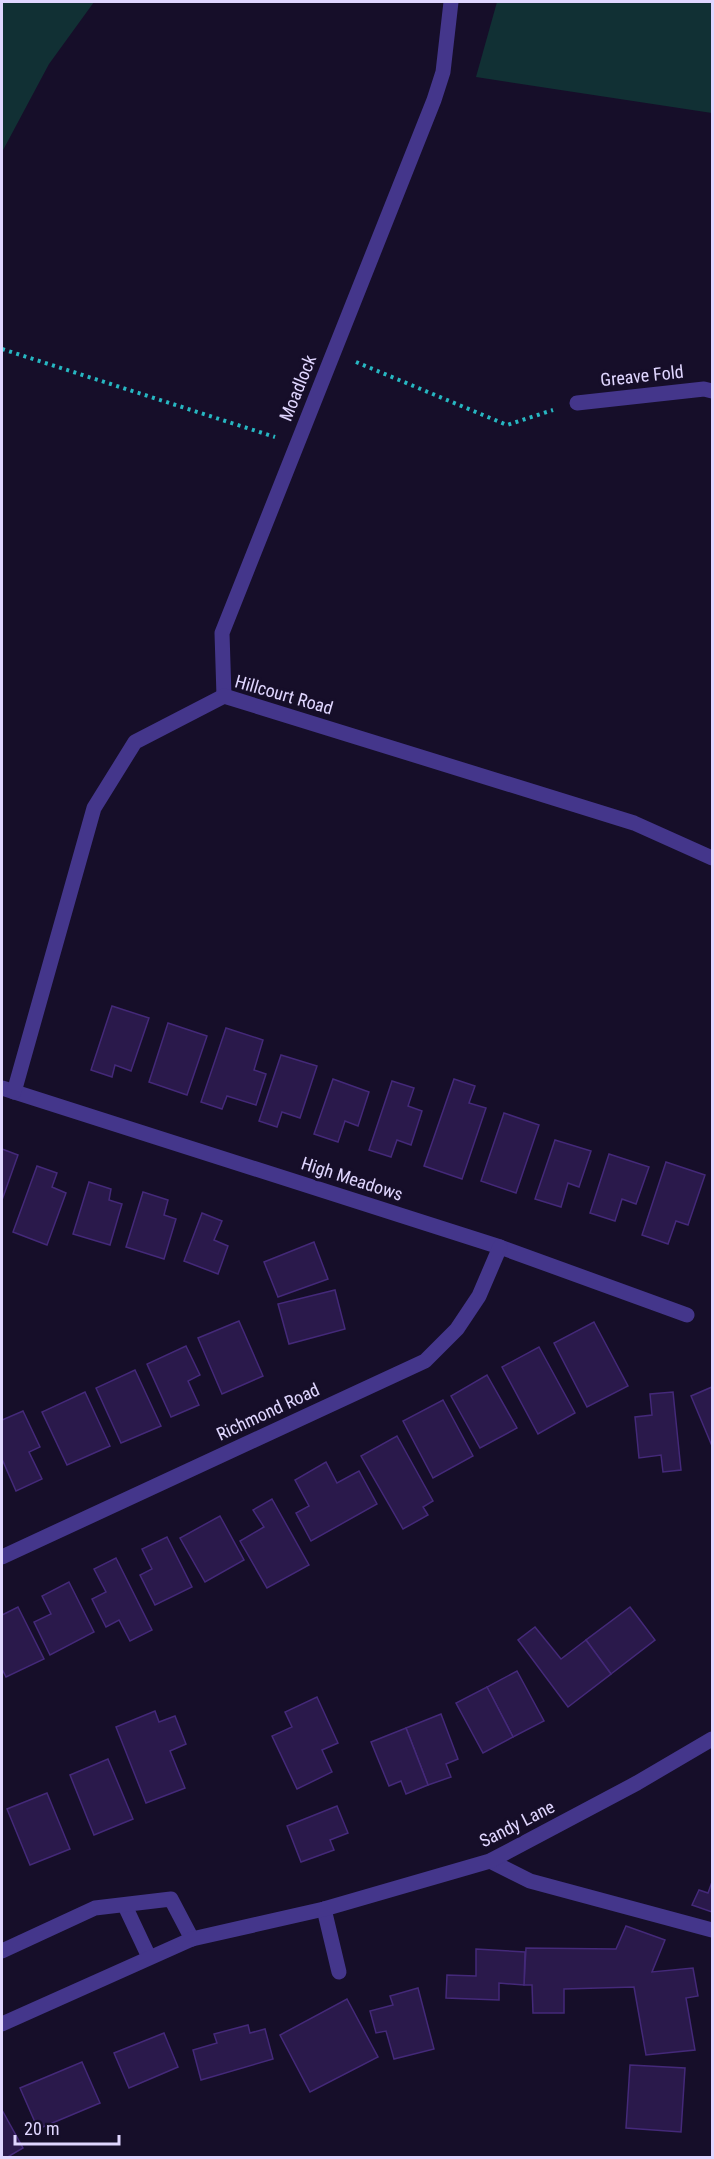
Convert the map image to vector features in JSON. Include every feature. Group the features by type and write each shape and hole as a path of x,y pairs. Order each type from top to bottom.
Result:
{"street":[{"name":"Moadlock","path":"224,696 222,633 434,100 443,72 451,2"},
{"name":"Greave Fold","path":"577,403 704,389 712,391"},
{"name":"Hillcourt Road","path":"8,1090 94,808 135,742 224,696 634,823 712,858"},
{"name":"High Meadows","path":"8,1090 500,1247 687,1315"},
{"name":"Richmond Road","path":"2,1557 425,1361 458,1329 479,1296 500,1247"},
{"name":"Sandy Lane","path":"2,2024 192,1939 324,1909 490,1861 637,1783 712,1739"},
{"path":"490,1861 530,1881 712,1930"},
{"path":"2,1951 95,1908 171,1899 192,1939"},
{"path":"124,1906 149,1957"},
{"path":"324,1909 339,1972"}],"path":[{"path":"2,349 297,445"},
{"path":"334,353 507,425 577,403"}],"green space":[{"path":"2,2 94,2 49,64 2,152"},
{"path":"497,2 712,2 712,113 476,77"}],"building":[{"path":"112,1006 149,1018 131,1071 115,1065 112,1077 91,1070"},
{"path":"168,1023 207,1036 187,1095 149,1082"},
{"path":"226,1028 263,1040 254,1070 266,1074 256,1105 227,1096 222,1109 201,1102"},
{"path":"281,1055 317,1066 300,1118 282,1112 277,1127 259,1121"},
{"path":"333,1079 369,1092 358,1126 345,1121 338,1142 314,1134"},
{"path":"454,1079 475,1086 469,1103 486,1108 462,1179 424,1166"},
{"path":"392,1081 414,1088 408,1106 422,1111 411,1145 397,1140 391,1157 369,1150"},
{"path":"504,1113 539,1125 516,1193 481,1181"},
{"path":"555,1140 591,1151 579,1187 568,1183 561,1207 535,1199"},
{"path":"2,1149 18,1155 2,1200"},
{"path":"609,1154 649,1167 636,1204 622,1199 615,1221 590,1213"},
{"path":"666,1162 705,1175 688,1225 676,1221 668,1244 642,1235"},
{"path":"37,1166 57,1173 52,1187 66,1193 47,1245 13,1232"},
{"path":"89,1182 111,1189 109,1200 122,1204 110,1245 73,1234"},
{"path":"143,1192 168,1200 164,1215 176,1219 164,1259 126,1247"},
{"path":"202,1213 222,1221 214,1240 228,1246 218,1274 184,1261"},
{"path":"314,1242 328,1279 278,1297 264,1262"},
{"path":"335,1290 345,1329 289,1344 278,1304"},
{"path":"239,1321 263,1376 222,1394 198,1338"},
{"path":"594,1322 628,1386 587,1407 554,1343"},
{"path":"186,1346 200,1375 188,1381 199,1405 171,1417 147,1364"},
{"path":"539,1347 575,1413 538,1434 502,1367"},
{"path":"135,1370 161,1426 121,1443 96,1388"},
{"path":"487,1375 517,1428 480,1448 451,1396"},
{"path":"712,1387 712,1446 691,1396"},
{"path":"85,1392 110,1446 67,1465 42,1412"},
{"path":"673,1392 681,1470 663,1472 661,1455 639,1458 635,1417 652,1415 650,1394"},
{"path":"443,1400 473,1456 433,1478 403,1421"},
{"path":"23,1411 40,1447 29,1452 42,1479 16,1491 2,1459 2,1420"},
{"path":"397,1436 433,1501 423,1507 428,1515 403,1529 361,1456"},
{"path":"326,1462 337,1483 359,1471 377,1504 311,1541 296,1513 309,1506 295,1480"},
{"path":"272,1499 309,1565 267,1588 240,1541 264,1527 253,1510"},
{"path":"220,1516 244,1560 205,1582 180,1538"},
{"path":"167,1537 192,1587 155,1605 140,1575 152,1569 142,1549"},
{"path":"116,1558 152,1630 130,1641 119,1620 106,1627 92,1599 106,1592 94,1569"},
{"path":"69,1582 94,1632 50,1655 34,1622 51,1614 42,1596"},
{"path":"18,1607 44,1659 6,1677 2,1669 2,1615"},
{"path":"630,1607 655,1640 611,1674 586,1640"},
{"path":"535,1627 561,1659 586,1640 611,1674 568,1707 518,1640"},
{"path":"517,1671 544,1721 513,1737 487,1687"},
{"path":"487,1687 513,1737 483,1753 456,1703"},
{"path":"317,1697 338,1743 322,1750 332,1772 297,1789 272,1736 292,1727 285,1712"},
{"path":"155,1711 159,1722 175,1716 186,1744 170,1751 185,1788 146,1803 116,1727"},
{"path":"441,1714 458,1759 446,1764 451,1777 428,1785 406,1728"},
{"path":"406,1728 428,1785 406,1794 401,1781 389,1786 371,1742"},
{"path":"108,1759 133,1819 94,1835 70,1775"},
{"path":"47,1793 70,1849 30,1865 7,1809"},
{"path":"337,1806 348,1833 330,1840 334,1850 301,1862 287,1826"},
{"path":"712,1882 712,1912 692,1905 699,1890 708,1893"},
{"path":"626,1926 665,1940 652,1972 693,1968 698,1996 686,1998 695,2050 646,2055 634,1987 564,1989 564,2013 533,2013 532,1985 524,1985 526,1948 616,1949"},
{"path":"476,1949 525,1952 524,1985 499,1983 499,2000 446,1998 447,1975 476,1976"},
{"path":"418,1988 434,2049 394,2059 386,2031 376,2033 370,2011 393,2005 390,1996"},
{"path":"347,1999 378,2057 310,2092 280,2035"},
{"path":"248,2025 250,2033 265,2029 273,2059 201,2080 193,2050 217,2043 214,2034"},
{"path":"164,2033 178,2067 129,2088 114,2053"},
{"path":"82,2062 100,2103 38,2129 20,2088"},
{"path":"630,2065 685,2068 681,2132 626,2128"},
{"path":"2,2110 23,2148 6,2158 2,2158"}]}
